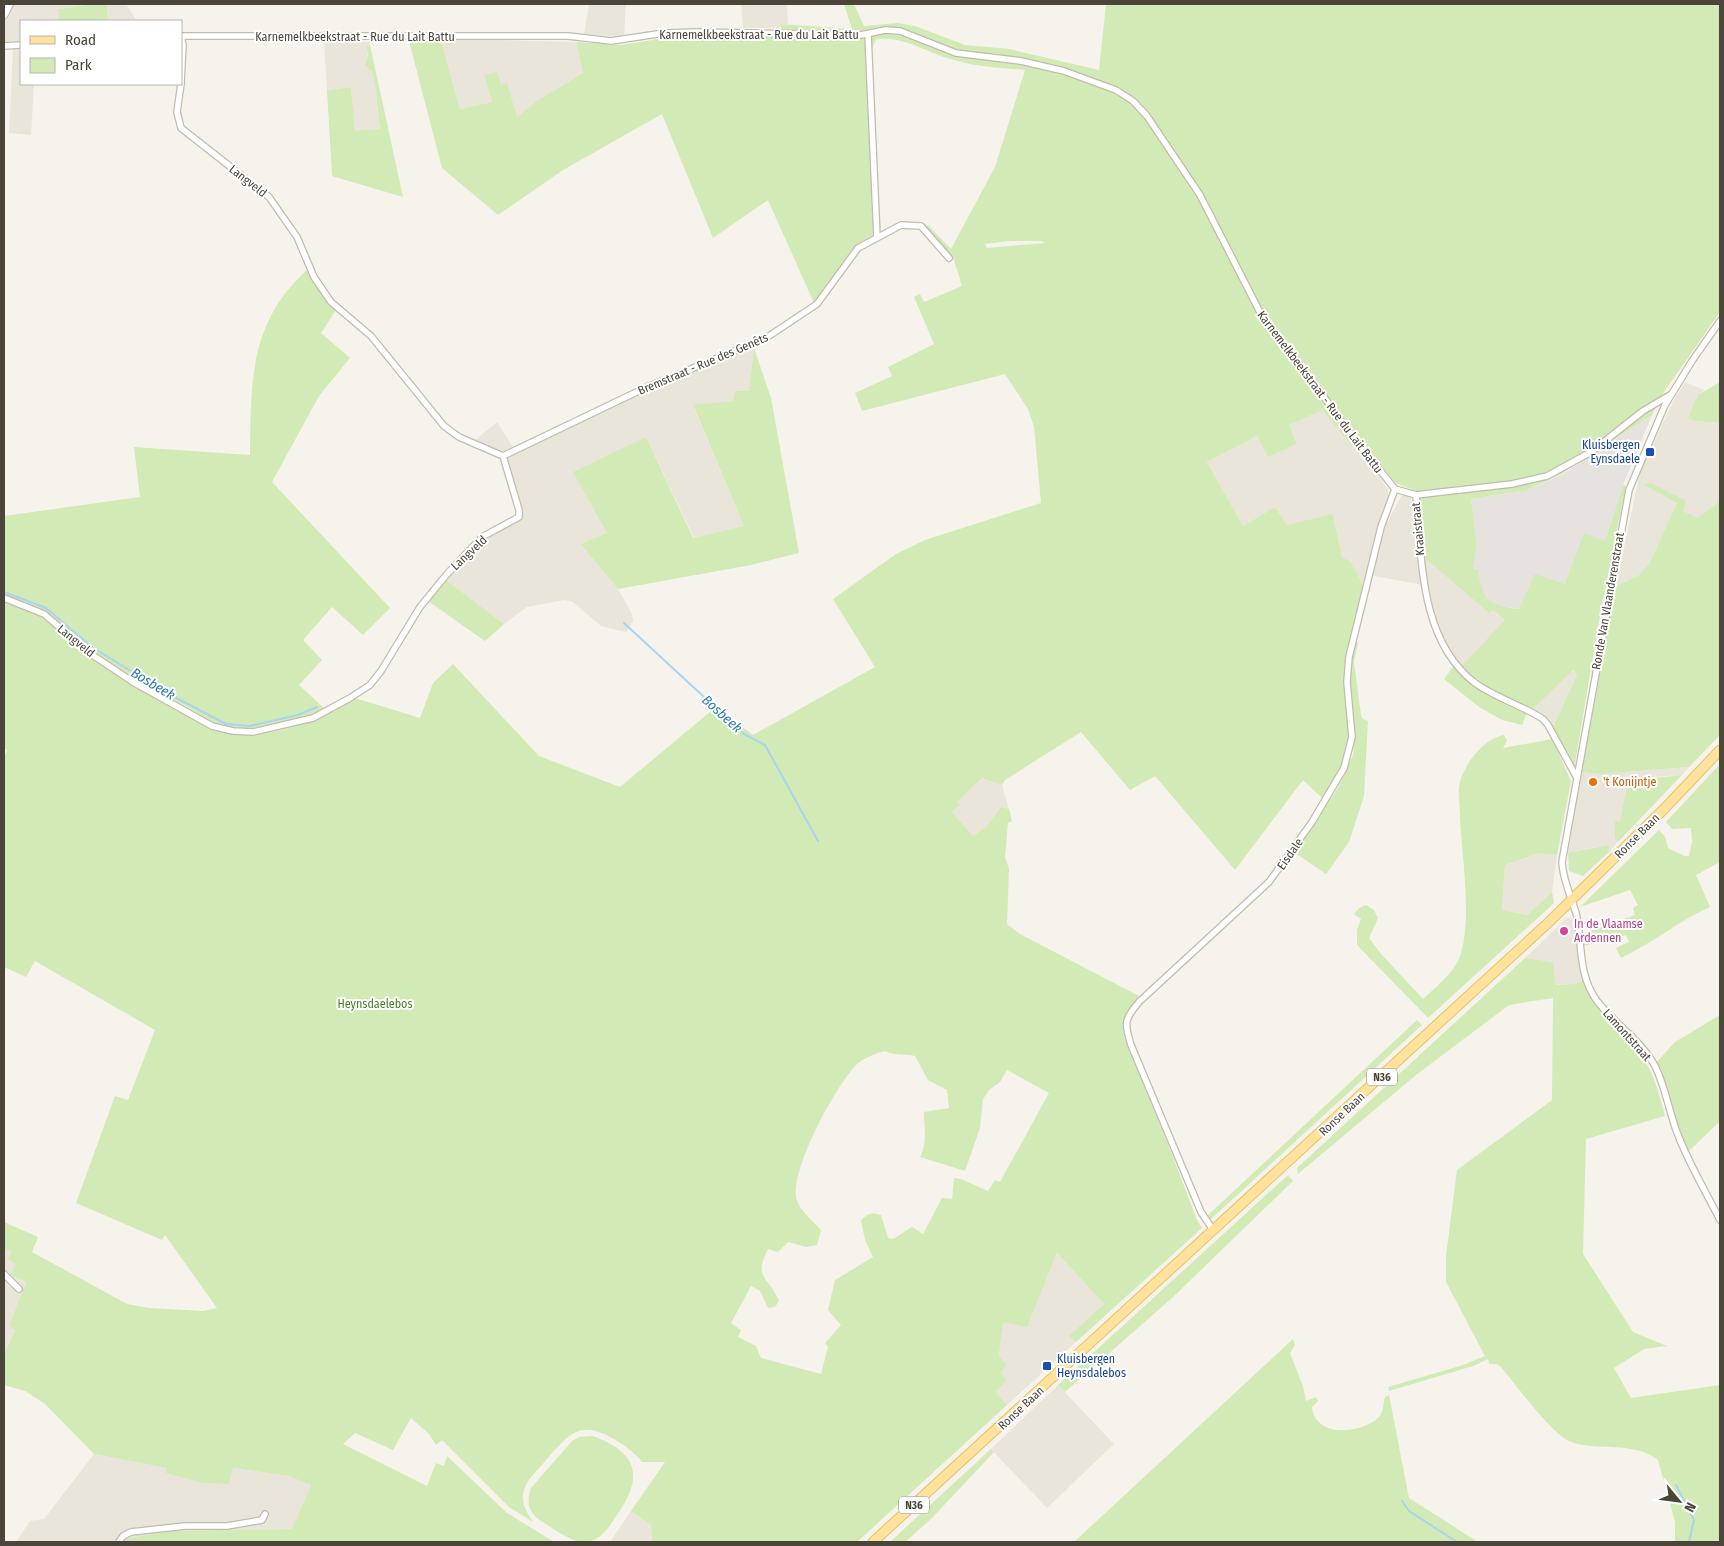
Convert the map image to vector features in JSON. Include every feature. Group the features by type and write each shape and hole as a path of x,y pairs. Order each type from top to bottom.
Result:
{"main road":[{"name":"Ronse Baan","path":"873,1542 1570,901 1666,807 1720,750"}],"street":[{"path":"4,14 9,4"},
{"name":"Karnemelkbeekstraat - Rue du Lait Battu","path":"182,36 568,36 611,41 664,33 868,35 885,30 900,31 956,53 1041,65 1101,84 1133,101 1147,116 1200,195 1266,324 1311,379 1347,430 1395,489"},
{"path":"868,35 877,236"},
{"name":"Langveld","path":"182,40 182,64"},
{"path":"4,46 20,45"},
{"name":"Langveld","path":"4,598 44,614 90,654 133,682 212,726 233,731 253,732 313,718 370,685 381,671 420,607 447,574 482,537 518,517 519,510 503,456 461,438 448,430 371,336 332,302 314,277 297,237 273,202 258,186 181,128 177,112 181,85"},
{"name":"Bremstraat - Rue des Genêts","path":"503,456 647,387 753,344 778,330 817,304 855,251 877,236 901,225 921,226 949,258"},
{"name":"Ronde Van Vlaanderenstraat","path":"1570,901 1563,878 1562,862 1629,490 1670,395 1720,322"},
{"name":"Kraaistraat","path":"1577,778 1543,719 1486,690 1460,670 1449,657 1438,632 1426,589 1420,554 1416,495 1512,484 1547,476 1591,452 1643,411 1670,395"},
{"path":"1395,489 1416,495"},
{"name":"Eisdale","path":"1213,1230 1201,1212 1131,1045 1126,1023 1128,1014 1170,972 1269,882 1307,829 1339,778 1347,761 1352,738 1348,689 1349,657 1381,527 1395,489"},
{"name":"Lamontstraat","path":"1570,901 1578,926 1582,967 1590,989 1602,1007 1637,1042 1655,1066 1680,1142 1720,1220"},
{"path":"4,1274 19,1289"},
{"path":"119,1542 123,1536 131,1532 185,1526 244,1524 262,1520 265,1514"}],"shaded area":[{"path":"12,4 94,4 58,9 59,20 20,20 20,41 4,42 4,20"},
{"path":"107,4 126,4 136,20 108,20"},
{"path":"589,4 626,4 624,37 584,34"},
{"path":"741,4 787,4 788,24 780,24 780,28 743,28"},
{"path":"467,39 576,42 583,73 538,100 517,117 501,85 484,75 492,102 460,109 441,41"},
{"path":"324,42 370,42 366,62 372,71 375,84 380,130 355,132 351,87 327,90"},
{"path":"20,47 20,85 34,85 31,135 9,133 13,48"},
{"path":"754,348 749,391 734,401 693,406 744,526 694,538 646,437 607,533 582,544 618,589 632,614 633,621 626,632 601,626 573,602 565,600 527,607 504,624 446,580 474,550 493,535 521,520 523,509 507,458 663,383"},
{"path":"1685,382 1704,390 1698,396 1696,421 1720,423 1720,501 1698,518 1683,511 1686,501 1645,485 1677,503 1649,564 1639,575 1616,586 1640,472 1673,402"},
{"path":"1322,410 1352,446 1358,444 1388,490 1388,503 1363,585 1350,561 1342,557 1333,514 1287,526 1275,507 1243,526 1207,462 1257,436 1268,456 1297,444 1289,425"},
{"path":"1652,415 1623,485 1605,541 1565,584 1519,609 1494,605 1481,592 1478,570 1473,568 1477,545 1471,499 1527,490 1563,474"},
{"path":"497,422 513,447 505,452 474,441"},
{"path":"1403,493 1408,495 1414,505 1416,552 1422,585 1370,575 1386,525"},
{"path":"1422,556 1489,613 1493,610 1506,620 1461,668 1451,658 1438,628"},
{"path":"1572,670 1577,675 1553,727 1531,711"},
{"path":"1689,767 1682,775 1641,778 1620,821 1616,821 1615,838 1618,842 1610,851 1607,845 1568,853 1581,772 1600,774"},
{"path":"982,778 1002,785 1009,809 1001,807 986,827 973,836 952,812 960,805 957,802"},
{"path":"1539,853 1557,855 1552,892 1527,915 1502,910 1505,865"},
{"path":"1568,917 1574,920 1578,962 1583,981 1575,984 1554,985 1552,962 1525,958"},
{"path":"4,1248 12,1251 26,1282 9,1326 15,1329 6,1351 4,1350"},
{"path":"1057,1253 1104,1304 1070,1336 1076,1342 1007,1405 996,1392 1007,1380 1000,1373 1007,1365 999,1356 1003,1321 1027,1326"},
{"path":"1058,1385 1114,1444 1047,1508 991,1449"},
{"path":"94,1454 168,1468 166,1472 232,1468 289,1476 311,1484 293,1529 173,1531 128,1538 122,1542 17,1541 30,1521 44,1519"},
{"path":"631,1511 651,1525 652,1542 610,1542"}],"green space":[{"path":"107,4 108,20 59,20 58,9"},
{"name":"Heynsdaelebos","path":"844,4 854,4 864,26 898,23 915,26 965,45 1009,49 1099,70 1106,4 1720,4 1720,312 1664,392 1652,415 1563,473 1527,490 1471,499 1477,545 1473,568 1478,570 1482,588 1489,600 1500,606 1519,609 1535,574 1565,584 1584,533 1605,541 1623,485 1626,486 1599,621 1574,769 1571,768 1553,727 1577,675 1573,670 1531,711 1528,709 1522,725 1502,720 1479,707 1444,679 1456,663 1461,667 1505,620 1493,610 1489,613 1422,556 1418,492 1396,483 1362,442 1352,446 1322,410 1289,425 1297,444 1268,457 1257,436 1207,462 1243,526 1275,507 1287,525 1333,514 1342,557 1350,561 1363,585 1344,675 1349,744 1342,769 1323,799 1303,780 1235,870 1155,776 1130,790 1081,732 1005,780 1002,785 982,778 957,802 960,805 952,812 973,836 986,827 1001,807 1009,809 1012,821 1008,823 1005,857 1009,869 1007,924 1020,934 1139,996 1124,1022 1125,1040 1197,1220 1202,1228 1076,1342 1069,1336 1104,1304 1057,1253 1027,1327 1003,1322 999,1356 1007,1365 1000,1373 1007,1380 996,1392 1007,1405 857,1542 652,1542 651,1525 631,1511 665,1462 642,1462 632,1451 620,1443 601,1432 591,1430 575,1432 568,1437 528,1482 524,1490 523,1499 533,1522 509,1507 442,1440 436,1445 429,1434 411,1418 393,1450 355,1433 343,1444 427,1486 436,1463 444,1466 447,1456 507,1513 554,1542 122,1542 128,1538 173,1531 292,1529 311,1485 289,1476 233,1468 229,1484 203,1483 166,1473 167,1468 94,1454 45,1404 25,1391 4,1385 4,1350 6,1350 15,1330 9,1326 26,1282 11,1275 16,1264 8,1260 11,1251 4,1248 4,1222 38,1237 32,1252 127,1304 149,1308 203,1311 217,1308 165,1235 162,1240 76,1203 115,1096 128,1100 155,1030 35,961 26,977 4,967 4,758 7,750 4,748 4,602 30,611 47,620 99,663 168,706 210,726 241,735 270,732 301,724 330,712 355,698 420,718 433,683 453,664 539,756 620,787 716,707 753,735 875,667 833,599 896,554 925,540 1041,503 1034,427 1028,409 1005,374 862,411 855,393 892,376 888,367 934,344 914,297 920,294 924,302 962,286 954,260 925,228 928,225 951,249 995,167 1025,70 969,64 941,56 906,42 876,39 871,52 875,234 856,245 814,303 768,200 713,238 662,114 563,170 498,215 442,168 409,41 441,41 460,109 492,102 484,75 497,72 501,85 507,83 517,117 538,100 583,73 576,42 622,45 683,35 783,37 780,24 852,29","holes":["1009,241 1041,241 1045,243 987,248 985,244","885,1051 915,1056 928,1080 947,1090 949,1108 924,1112 925,1140 920,1157 965,1171 980,1128 983,1099 989,1090 1000,1082 1007,1070 1049,1093 1000,1182 995,1180 988,1191 961,1179 954,1178 952,1199 942,1198 923,1234 912,1227 893,1239 888,1238 881,1215 870,1214 861,1220 865,1240 873,1257 835,1280 828,1310 841,1325 825,1343 828,1347 821,1374 761,1358 756,1346 738,1337 741,1330 731,1323 751,1286 760,1291 768,1308 775,1307 779,1301 762,1272 762,1266 768,1249 778,1252 788,1242 806,1247 817,1245 821,1230 803,1210 796,1197 797,1184 807,1148 826,1110 846,1077 861,1061"]},
{"path":"370,45 403,197 332,176 327,90 351,87 355,131 380,129 372,71 365,65 368,55 367,46"},
{"path":"308,269 323,295 336,310 321,333 350,358 319,396 272,482 390,608 363,635 332,607 303,640 322,660 299,685 325,709 305,717 248,729 212,726 196,712 116,668 45,613 4,596 4,516 140,497 134,447 250,455 251,402 257,354 274,310 289,289"},
{"path":"754,348 771,398 799,553 751,565 618,589 581,544 607,533 573,472 646,437 693,538 744,526 693,405 733,401 735,391 749,391"},
{"path":"1720,382 1720,423 1696,421 1688,418 1698,395"},
{"path":"1651,483 1686,501 1683,511 1698,518 1720,501 1720,735 1689,767 1600,774 1581,772 1616,586 1639,575 1649,564 1677,503 1644,485"},
{"path":"446,580 504,624 485,641 428,601"},
{"path":"1354,642 1358,643 1354,662 1361,715 1363,719 1368,721 1364,796 1349,842 1326,874 1295,853 1338,788 1353,755 1355,738 1349,674"},
{"path":"1504,735 1507,741 1503,748 1552,739 1571,781 1557,855 1539,853 1505,865 1502,910 1527,915 1552,892 1554,903 1428,1018 1357,945 1357,930 1361,919 1354,914 1359,908 1366,905 1374,910 1378,918 1369,938 1382,955 1423,999 1448,975 1459,959 1465,928 1466,890 1459,787 1464,770 1475,754 1489,741"},
{"path":"1720,764 1720,862 1696,875 1710,907 1621,958 1616,948 1629,942 1626,935 1583,946 1582,934 1635,915 1633,908 1638,905 1630,890 1580,907 1659,830 1665,837 1668,848 1684,856 1689,856 1692,842 1691,828 1672,829 1666,822"},
{"path":"1682,775 1618,842 1615,838 1615,821 1620,821 1628,781"},
{"path":"1608,845 1610,851 1583,876 1569,871 1568,853"},
{"path":"1525,958 1553,962 1555,985 1575,984 1583,981 1593,1002 1633,1045 1645,1061 1656,1084 1665,1116 1586,1139 1583,1254 1633,1332 1667,1346 1644,1349 1614,1368 1631,1398 1720,1385 1720,1542 1675,1542 1675,1522 1658,1460 1637,1450 1590,1446 1569,1441 1562,1437 1544,1419 1501,1367 1497,1364 1489,1364 1488,1359 1473,1366 1389,1391 1388,1387 1463,1365 1485,1356 1446,1282 1446,1256 1457,1170 1552,1100 1553,998 1509,1005 1416,1075 1298,1174 1297,1168"},
{"path":"1720,1015 1720,1121 1688,1152 1676,1125 1656,1063 1675,1042"},
{"path":"1417,1020 1422,1025 1210,1220 1206,1217"},
{"path":"1288,1175 1293,1181 1172,1298 1065,1392 1058,1385"},
{"path":"1293,1339 1295,1345 1290,1353 1303,1386 1306,1401 1316,1397 1318,1401 1312,1407 1315,1417 1321,1424 1339,1430 1361,1427 1380,1416 1385,1397 1389,1395 1409,1498 1478,1542 1074,1542"},
{"path":"593,1436 621,1451 632,1469 633,1480 624,1504 606,1530 591,1541 581,1542 564,1535 539,1520 530,1508 529,1494 531,1488 572,1441 579,1437"},
{"path":"991,1449 994,1452 931,1519 905,1542 890,1542"}],"waterway":[{"name":"Bosbeek","path":"4,592 46,608 92,647 163,691 226,724 250,726 298,715 317,707"},
{"name":"Bosbeek","path":"624,623 744,734 765,745 818,841"},
{"path":"1676,1485 1694,1520 1689,1542"},
{"path":"1402,1501 1409,1511 1457,1542"}],"place":[{"name":"Kluisbergen Eynsdaele","path":"1650,452"},
{"name":"'t Konijntje","path":"1593,782"},
{"name":"In de Vlaamse Ardennen","path":"1564,931"},
{"name":"Kluisbergen Heynsdalebos","path":"1047,1366"}]}
